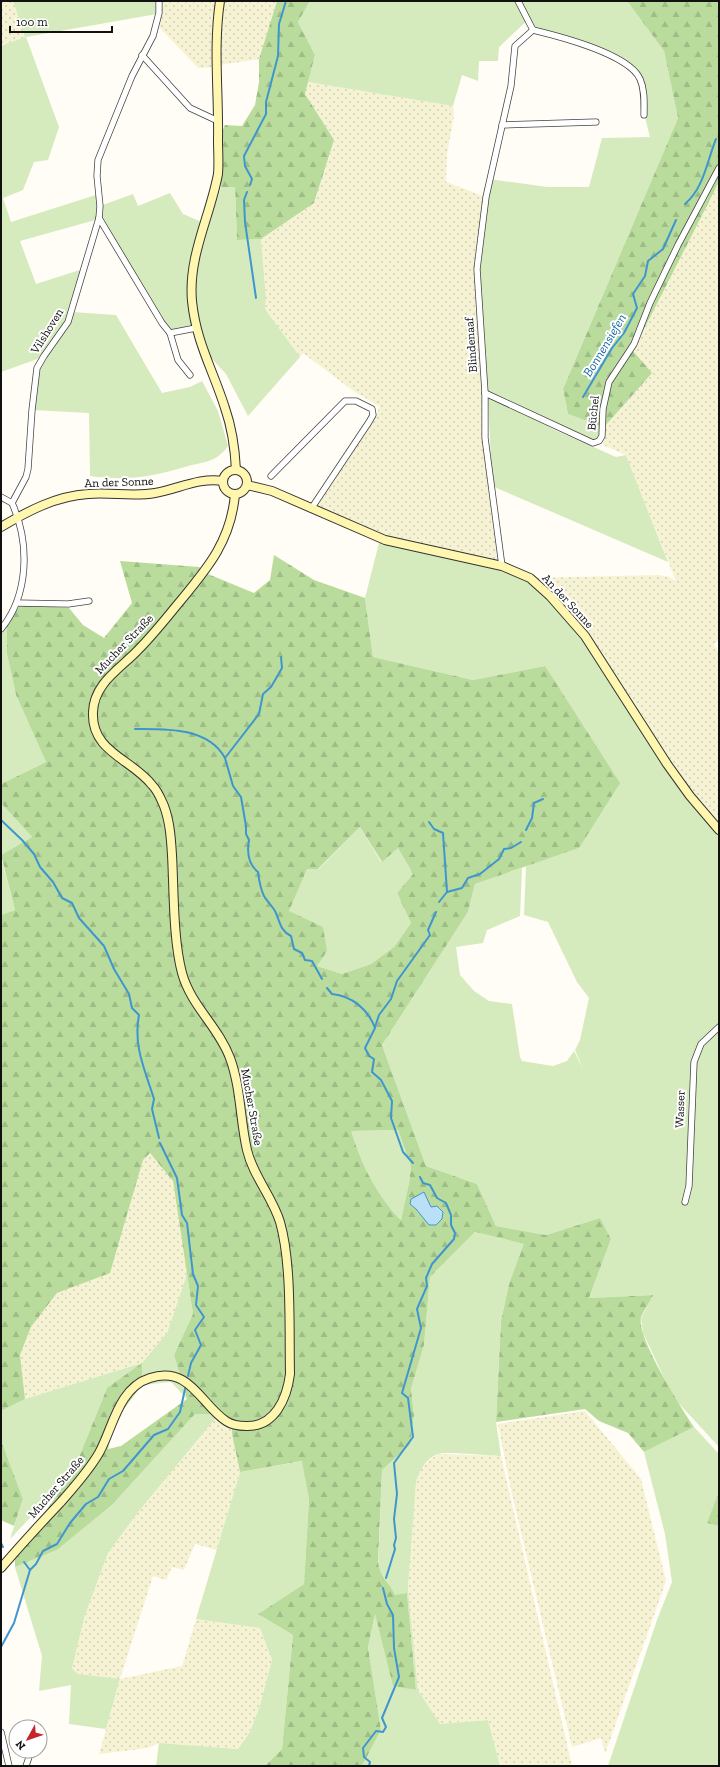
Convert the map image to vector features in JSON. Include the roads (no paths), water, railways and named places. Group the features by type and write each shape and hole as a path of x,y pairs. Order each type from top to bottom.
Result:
{"main road":[{"path":"220,1 216,66 218,173 198,243 192,274 192,300 196,328 201,347 226,409 232,431 236,470"},
{"path":"236,470 244,474 247,485 242,492 235,494 226,490 223,482 226,475 236,470"},
{"name":"An der Sonne","path":"1,527 18,517 57,500 87,494 153,493 208,480 223,482"},
{"name":"An der Sonne","path":"247,485 272,491 385,540 502,566 530,578 572,619 601,659 667,764 690,796 719,830"},
{"name":"Mucher Straße","path":"1,1568 87,1472 99,1453 124,1398 141,1381 153,1377 164,1376 185,1381 196,1389 224,1420 238,1426 256,1425 267,1420 276,1412 288,1390 290,1374 287,1277 285,1248 280,1222 250,1162 237,1086 225,1045 215,1028 194,1001 184,978 178,951 170,839 165,809 152,784 107,749 97,734 93,719 94,703 102,684 153,634 212,562 229,527 235,494"}],"street":[{"name":"Vilshoven","path":"12,503 26,477 28,469 32,410 37,368 68,322 99,218 100,206 96,176 98,160 111,124 156,26 159,13 159,1"},
{"path":"518,1 533,30 598,49 632,68 640,77 644,91 644,115"},
{"name":"Blindenaaf","path":"502,566 485,438 485,394 477,269 486,197 511,86 515,46 533,30"},
{"path":"142,55 190,108 218,121"},
{"path":"502,124 596,122"},
{"name":"Büchel","path":"485,394 593,443 599,441 602,436 603,409 609,382 634,344 650,303 678,245 719,168"},
{"path":"99,218 162,323 170,333 178,360 190,375"},
{"path":"170,333 196,328"},
{"path":"271,476 345,401 356,401 372,409 373,415 370,422 311,509"},
{"path":"1,497 12,503 18,517 23,540 24,564 17,602 1,629"},
{"path":"17,602 68,604 89,602"},
{"name":"Wasser","path":"685,1202 689,1186 694,1062 701,1044 719,1027"},
{"path":"1,1732 9,1766"}],"water":[{"path":"424,1192 431,1207 437,1206 443,1212 442,1219 436,1225 429,1225 410,1204 411,1199"}],"waterway":[{"path":"250,185 252,179 245,166 244,156 266,114 266,102 278,56 279,24 286,1"},
{"name":"Bonnensiefen","path":"685,204 697,190 701,182 716,139"},
{"path":"247,192 244,200 245,222 256,298"},
{"name":"Bonnensiefen","path":"583,397 612,348 624,333 637,308 633,294 645,276 648,261 663,249 676,220"},
{"path":"281,657 282,668 271,687 263,694 259,714 225,758 233,786 241,797 246,834 249,840 249,857 252,865 258,872 265,898 275,911 282,929 291,936 294,949 302,953 305,960 312,961 322,979"},
{"path":"135,729 173,730 197,735 208,740 218,748 225,758"},
{"path":"526,830 532,818 534,803 543,799"},
{"path":"1,820 34,854 40,867 53,882 62,898 72,903 79,918 104,946 114,969 129,994 132,1008 139,1015 139,1048 154,1099 152,1109 159,1138"},
{"path":"429,822 434,829 443,833 447,892 439,902"},
{"path":"447,892 462,888 468,878 480,874 499,859 504,849 511,848 521,842"},
{"path":"375,1027 379,1015 391,999 397,981 430,935 428,930 436,912"},
{"path":"327,988 332,994 346,997 364,1009 372,1021 375,1028 365,1048 369,1056 374,1059 372,1072 381,1080 392,1101 391,1118 403,1152 413,1163"},
{"path":"160,1143 177,1178 182,1215 187,1223 193,1274 198,1286 196,1305 204,1317 195,1330 201,1345 191,1363 188,1376"},
{"path":"386,1578 395,1549 394,1545 396,1538 394,1519 397,1494 394,1463 413,1437 408,1398 402,1393 421,1328 417,1309 427,1286 426,1278 432,1264 454,1239 455,1233 451,1225 451,1215 446,1203 437,1198 430,1185 423,1183 420,1177"},
{"path":"1,1647 14,1623 30,1570 36,1564 43,1551 57,1544 70,1523 86,1504 98,1497 109,1479 123,1471 154,1435 168,1429 180,1412 185,1389"},
{"path":"1,1543 3,1547"},
{"path":"24,1562 30,1570"},
{"path":"369,1766 370,1762 364,1757 363,1748 376,1731 383,1732 386,1727 382,1718 399,1677 394,1648 393,1615 387,1604 383,1588"}]}
